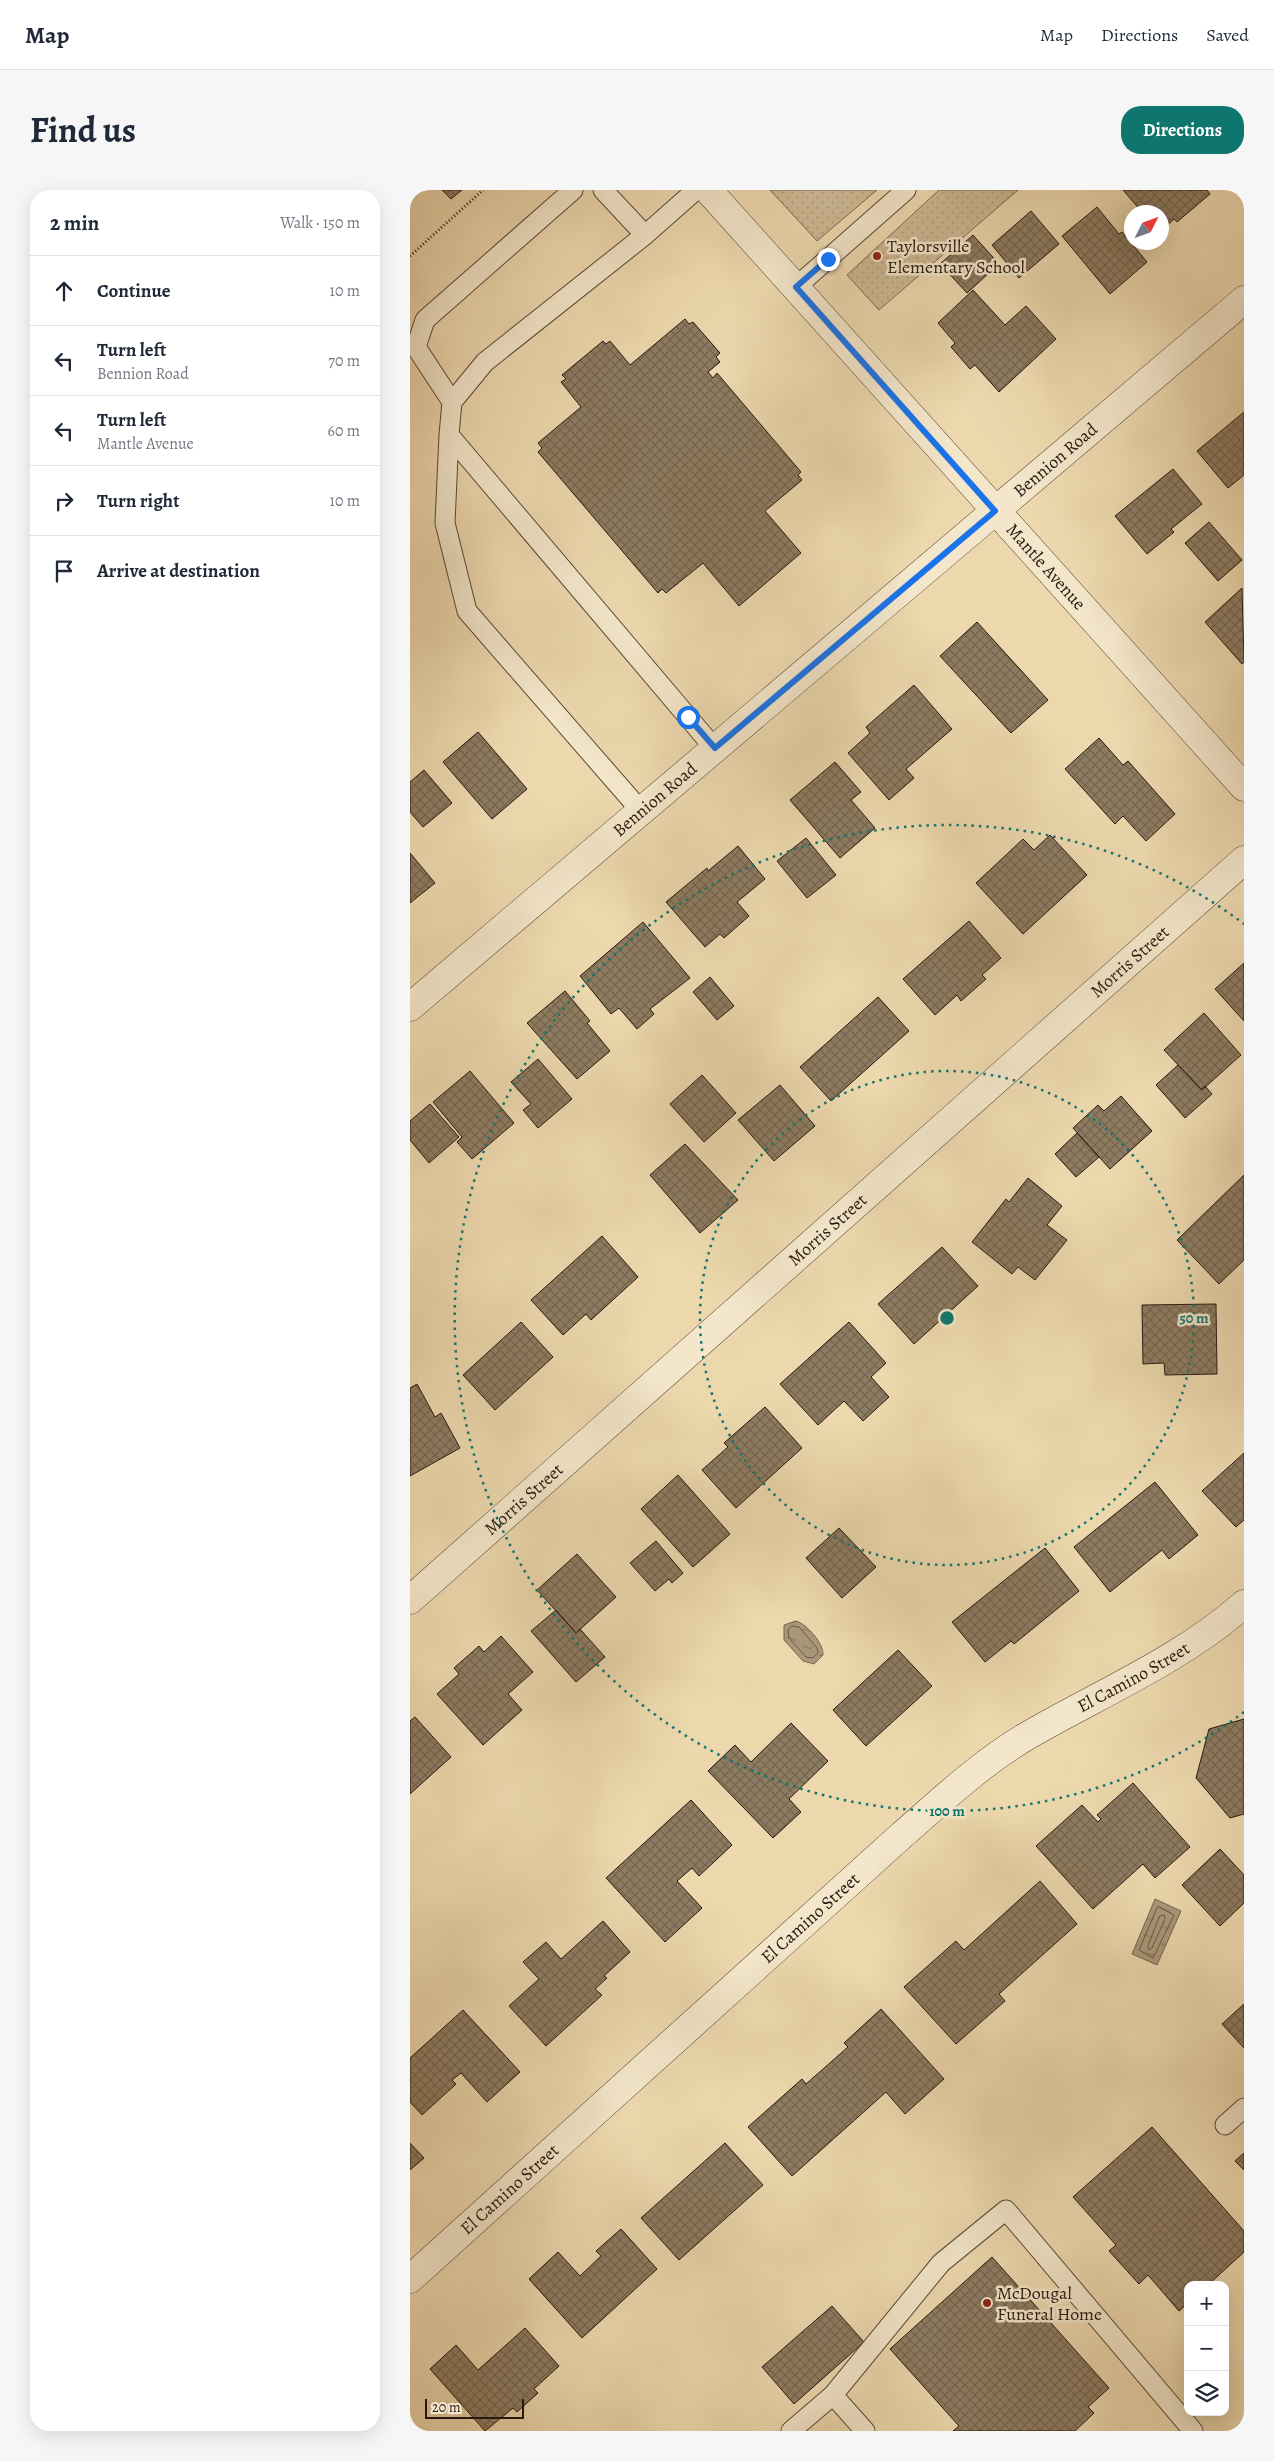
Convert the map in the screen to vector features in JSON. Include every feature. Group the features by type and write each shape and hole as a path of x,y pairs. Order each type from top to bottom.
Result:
{"street":[{"name":"Mantle Avenue","path":"708,190 1244,787"},
{"name":"Bennion Road","path":"410,1007 1244,300"},
{"name":"Morris Street","path":"410,1600 1244,860"},
{"name":"El Camino Street","path":"410,2279 902,1835 965,1781 1025,1737 1200,1638 1244,1604"}],"lane":[{"path":"452,402 416,347 425,320 573,190"},
{"path":"603,190 645,235"},
{"path":"641,810 467,612 445,523 452,402 485,362 645,235 696,190"},
{"path":"796,287 906,190"},
{"path":"450,435 715,748"},
{"path":"1225,2125 1244,2108"},
{"path":"791,2431 833,2395 942,2263 1006,2210 1193,2431"},
{"path":"833,2395 865,2431"}],"path":[{"path":"410,256 484,190"}],"shaded area":[{"path":"770,190 877,190 817,241"},
{"path":"939,190 1018,190 879,310 847,275"}],"water":[{"path":"796,1621 810,1630 821,1645 823,1655 814,1664 803,1661 784,1640 784,1625"},
{"path":"1155,1899 1181,1911 1157,1965 1132,1954"}],"building":[{"path":"442,190 462,190 451,199"},
{"path":"1123,190 1207,190 1210,194 1177,222 1174,219 1169,224 1169,205 1136,205"},
{"path":"1097,207 1119,234 1122,232 1124,234 1124,250 1137,250 1147,262 1110,294 1062,236"},
{"path":"1031,211 1059,244 1019,278 992,245"},
{"path":"973,235 999,264 967,293 940,264"},
{"path":"973,290 1005,325 1026,306 1056,339 999,392 975,365 970,369 951,347 955,343 938,323"},
{"path":"685,319 689,324 693,322 720,353 716,357 720,362 708,372 713,378 717,373 801,472 798,475 802,480 765,511 801,553 739,606 703,563 666,593 662,589 658,593 538,452 542,448 538,443 581,407 561,382 566,379 562,375 603,341 606,344 610,341 630,365"},
{"path":"1244,412 1244,475 1228,488 1197,451"},
{"path":"1173,469 1202,504 1171,529 1174,532 1147,554 1115,516"},
{"path":"1209,522 1242,560 1218,581 1185,543"},
{"path":"1242,588 1244,662 1242,664 1205,622"},
{"path":"977,622 1048,700 1011,733 940,656"},
{"path":"914,685 952,729 906,769 914,778 889,800 848,753 870,733 866,727"},
{"path":"478,732 527,789 492,819 443,762"},
{"path":"1099,738 1123,765 1128,761 1175,814 1146,841 1123,816 1115,824 1065,769"},
{"path":"835,762 861,792 851,800 875,828 840,858 790,800"},
{"path":"424,770 452,803 423,827 410,812 410,782"},
{"path":"1050,835 1087,875 1023,934 976,883 1023,839 1034,850"},
{"path":"806,838 836,875 807,898 777,861"},
{"path":"738,846 765,879 737,902 749,916 724,938 720,934 705,947 666,902 707,868 708,871"},
{"path":"410,853 435,883 410,903"},
{"path":"969,921 1001,958 982,975 986,979 961,1001 957,995 935,1015 903,979"},
{"path":"643,922 690,978 650,1009 654,1014 637,1029 619,1008 611,1014 580,976"},
{"path":"1244,963 1244,1021 1215,989"},
{"path":"710,977 734,1006 717,1020 693,992"},
{"path":"565,991 590,1021 587,1023 610,1051 577,1079 527,1023"},
{"path":"878,997 909,1031 831,1101 800,1067"},
{"path":"1204,1013 1241,1055 1202,1090 1164,1050"},
{"path":"538,1059 572,1099 538,1128 523,1110 531,1104 511,1082"},
{"path":"1178,1065 1202,1090 1205,1086 1212,1094 1185,1118 1156,1085"},
{"path":"470,1071 514,1123 472,1159 457,1142 462,1137 433,1102"},
{"path":"702,1075 736,1113 704,1142 670,1104"},
{"path":"780,1085 815,1126 774,1161 738,1120"},
{"path":"1121,1096 1152,1131 1110,1169 1073,1128 1098,1105 1104,1111"},
{"path":"430,1104 459,1137 429,1163 410,1140 410,1121"},
{"path":"1077,1133 1099,1157 1076,1177 1055,1154"},
{"path":"685,1144 738,1200 700,1233 650,1175"},
{"path":"1244,1175 1244,1260 1219,1284 1177,1240"},
{"path":"1028,1178 1062,1206 1047,1225 1067,1240 1035,1280 1018,1267 1012,1274 972,1242 1006,1199 1009,1202"},
{"path":"602,1236 638,1277 591,1320 586,1314 563,1335 531,1300"},
{"path":"942,1247 978,1286 914,1344 878,1304"},
{"path":"1216,1304 1217,1374 1165,1375 1164,1363 1143,1364 1142,1305"},
{"path":"521,1322 553,1357 495,1410 463,1375"},
{"path":"849,1322 886,1363 871,1377 889,1397 863,1421 844,1401 818,1425 780,1384"},
{"path":"417,1384 435,1417 441,1413 460,1448 410,1476 410,1388"},
{"path":"765,1407 802,1448 736,1508 702,1470 728,1447 724,1443"},
{"path":"1244,1453 1244,1520 1236,1527 1202,1491"},
{"path":"678,1475 730,1534 693,1567 641,1509"},
{"path":"1155,1482 1198,1535 1169,1559 1162,1550 1110,1592 1074,1547"},
{"path":"839,1528 876,1567 842,1598 806,1558"},
{"path":"656,1541 683,1573 672,1583 669,1579 655,1591 630,1563"},
{"path":"1045,1548 1079,1591 1014,1644 1011,1641 985,1662 952,1622"},
{"path":"577,1554 616,1597 576,1633 537,1590"},
{"path":"556,1610 576,1633 580,1629 605,1657 576,1682 531,1631"},
{"path":"501,1636 533,1672 508,1694 522,1710 483,1745 437,1694 459,1674 454,1668 479,1646 484,1652"},
{"path":"898,1650 932,1686 866,1746 833,1710"},
{"path":"415,1717 451,1757 410,1794 410,1721"},
{"path":"1244,1719 1244,1814 1230,1818 1196,1778 1209,1729"},
{"path":"791,1723 828,1761 789,1799 801,1812 773,1838 708,1771 735,1745 751,1762"},
{"path":"1133,1783 1190,1847 1155,1878 1143,1864 1093,1909 1036,1846 1082,1805 1098,1822 1101,1819 1097,1815"},
{"path":"691,1800 732,1845 699,1876 692,1868 677,1881 702,1908 665,1942 606,1878"},
{"path":"1220,1849 1244,1875 1244,1903 1220,1926 1182,1885"},
{"path":"1040,1881 1077,1924 999,1994 1005,2001 956,2044 904,1987 956,1941 964,1950"},
{"path":"603,1921 630,1952 604,1976 607,1978 595,1989 602,1995 546,2046 509,2006 539,1979 523,1962 546,1942 561,1959"},
{"path":"1244,2004 1244,2048 1222,2024"},
{"path":"881,2009 944,2079 905,2114 886,2092 792,2176 748,2127 802,2079 806,2084 848,2047 844,2043"},
{"path":"463,2010 520,2072 487,2102 461,2073 452,2080 456,2084 422,2115 410,2102 410,2058"},
{"path":"1152,2127 1244,2231 1244,2252 1212,2281 1184,2281 1184,2307 1179,2311 1148,2275 1139,2284 1109,2251 1116,2245 1073,2197"},
{"path":"410,2143 424,2158 410,2170"},
{"path":"725,2143 763,2185 679,2260 641,2218"},
{"path":"1244,2153 1244,2170 1235,2161"},
{"path":"621,2229 657,2269 582,2338 529,2279 558,2252 580,2276 601,2256 596,2251"},
{"name":"McDougal Funeral Home","path":"992,2257 1109,2388 1088,2407 1094,2413 1075,2431 953,2431 959,2426 890,2349"},
{"path":"832,2306 864,2342 794,2404 762,2367"},
{"path":"525,2328 559,2366 534,2389 538,2393 517,2412 513,2408 485,2431 430,2369 456,2345 478,2370"}],"place":[{"name":"Taylorsville Elementary School","path":"877,256"},
{"name":"McDougal Funeral Home","path":"987,2303"}],"route":[{"path":"688,717 715,748 965,534 995,511 796,287 828,259"}]}
